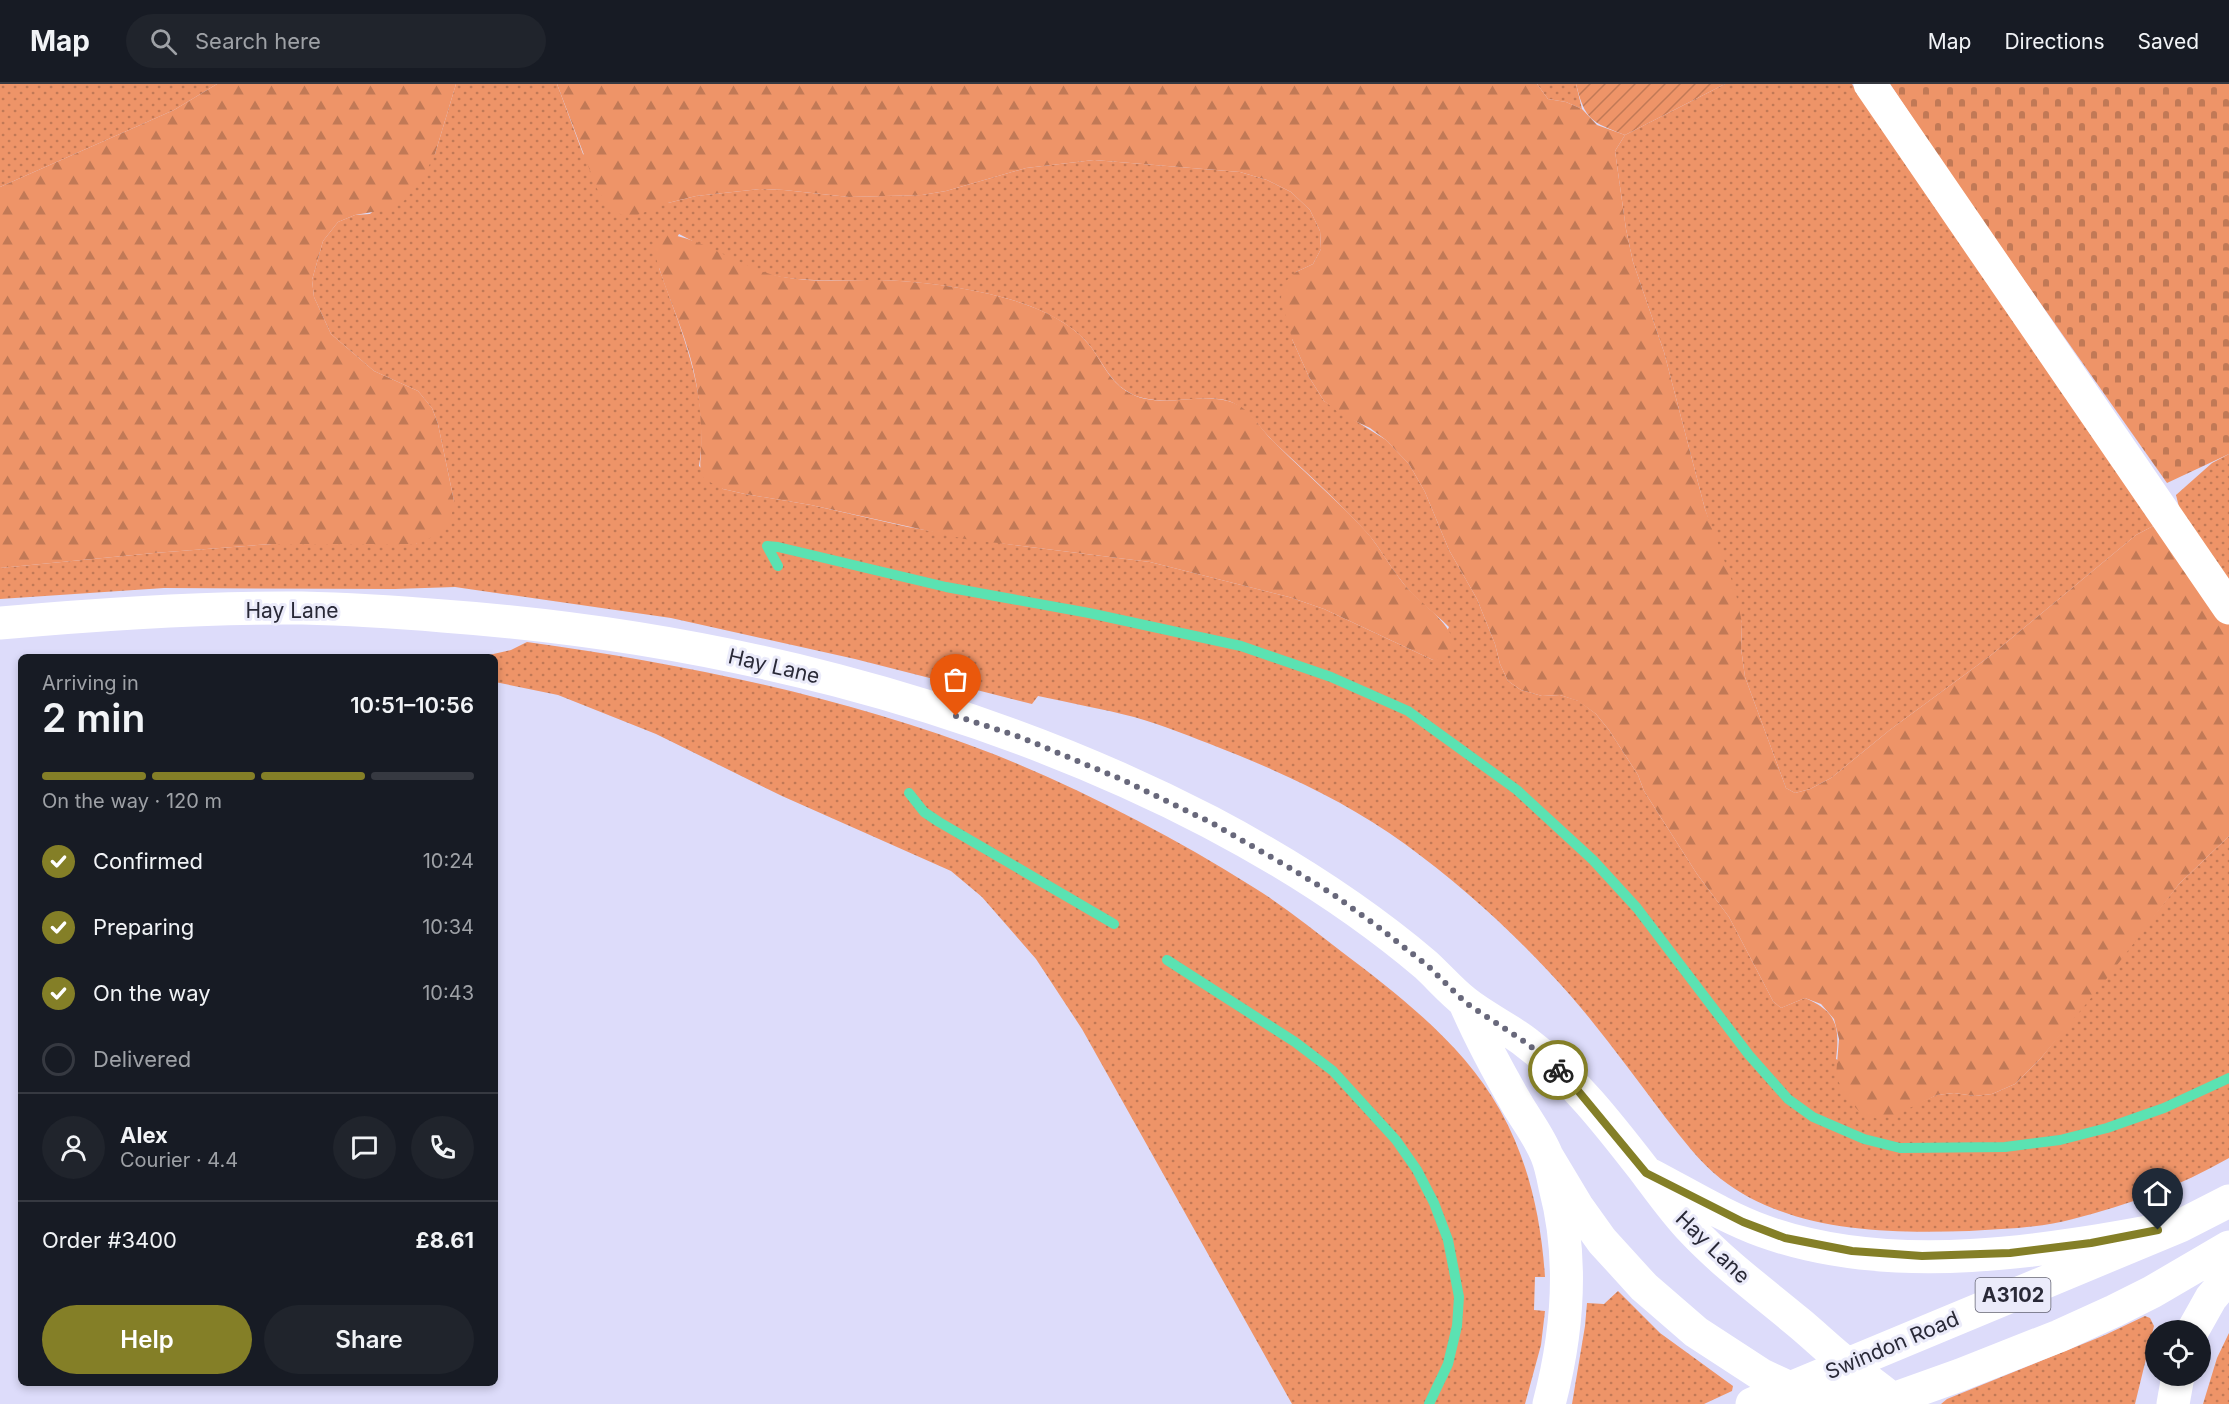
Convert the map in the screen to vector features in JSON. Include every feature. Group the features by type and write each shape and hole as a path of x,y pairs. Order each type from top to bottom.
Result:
{"main road":[{"path":"1869,84 2229,608"},
{"name":"Hay Lane","path":"0,623 180,610 304,608 488,619 676,644 821,677 934,709 1020,737 1123,780 1212,823 1334,895 1428,966 1466,1003 1528,1044 1570,1081 1666,1200 1693,1231 1729,1265 1846,1364 1896,1401"},
{"name":"Hay Lane","path":"1466,1003 1483,1044 1547,1156 1558,1199 1567,1256 1566,1320 1549,1404"},
{"path":"1547,1156 1577,1206 1602,1241 1644,1287 1696,1332 1762,1375 1790,1388 1835,1397 1896,1401 2059,1336 2114,1311 2152,1292 2229,1247"},
{"path":"1646,1173 1762,1230 1815,1245 1886,1255 2010,1253 2091,1243 2180,1226"},
{"name":"Swindon Road","path":"1752,1404 2180,1226 2229,1201"},
{"path":"2199,1320 2211,1298 2229,1277"},
{"path":"2173,1404 2176,1386"}],"green space":[{"path":"0,84 217,84 174,110 0,187"},
{"path":"217,84 456,84 435,154 422,179 405,200 390,209 355,215 338,222 323,241 312,280 314,297 331,334 374,371 418,391 432,408 438,424 454,501 451,519 439,534 416,544 272,544 0,568 0,187 174,110"},
{"path":"456,84 557,84 583,154 668,203 696,196 760,189 849,197 922,195 946,191 1026,168 1094,160 1240,172 1267,180 1291,192 1310,210 1320,231 1321,249 1313,264 1296,272 1292,339 1309,377 1324,401 1386,440 1409,464 1425,492 1449,550 1477,599 1508,681 1521,690 1542,696 1560,695 1579,701 1596,714 1638,775 1644,791 1697,874 1729,917 1773,1001 1781,1008 1805,998 1816,1003 1830,1015 1836,1030 1836,1059 1918,1103 1937,1095 1992,1094 2015,1084 2041,1058 2179,884 2229,836 2229,1158 2192,1177 2134,1201 2060,1222 2021,1228 1905,1232 1839,1226 1807,1220 1748,1197 1713,1172 1684,1141 1619,1055 1552,975 1492,915 1405,844 1361,815 1315,790 1244,758 1156,724 1122,714 1038,696 1032,704 855,659 671,618 455,587 164,588 0,599 0,568 272,544 416,544 454,501 438,424 432,408 418,391 374,371 331,334 314,297 312,280 323,241 338,222 355,215 370,214 435,154","holes":["679,234 742,265 781,277 925,283 1017,301 1052,316 1074,330 1091,347 1115,381 1138,397 1152,400 1226,400 1237,405 1357,522 1405,586 1449,627 1433,660 1324,609 1289,597 1150,562 1007,544 908,527 811,505 723,489 699,466 702,440 701,415 692,365 659,268"]},
{"path":"557,84 1537,84 1548,99 1566,102 1582,109 1597,125 1625,135 1615,151 1633,262 1664,352 1705,509 1735,589 1742,623 1741,648 1745,677 1786,788 1795,793 1810,789 1831,778 1891,729 1990,656 2136,535 2157,524 2229,622 2229,836 2179,884 2101,986 2041,1058 2015,1084 1992,1094 1937,1095 1895,1115 1878,1119 1860,1112 1846,1098 1836,1076 1839,1039 1834,1019 1821,1004 1805,998 1781,1008 1773,1001 1729,917 1697,874 1644,791 1638,775 1596,714 1578,701 1560,695 1542,696 1521,690 1508,681 1477,599 1449,550 1425,492 1409,464 1386,440 1370,428 1342,415 1324,401 1309,377 1292,339 1281,297 1286,281 1296,272 1313,264 1321,249 1320,231 1310,210 1291,192 1267,180 1240,172 1094,160 1026,168 946,191 922,195 849,197 760,189 696,196 668,203 635,216 625,216 611,210 597,189"},
{"path":"1537,84 1576,84 1582,109 1566,102 1548,99"},
{"path":"1576,84 1725,84 1625,135 1604,127 1586,113"},
{"path":"1725,84 1852,84 2157,524 2136,535 1990,656 1891,729 1831,778 1810,789 1795,793 1786,788 1745,677 1741,648 1742,623 1705,509 1664,352 1633,262 1615,151 1625,135"},
{"path":"1890,84 2229,84 2229,454 2167,483 1960,189"},
{"path":"662,234 691,240 763,272 778,276 815,280 926,283 1016,301 1063,322 1083,338 1115,382 1126,391 1152,400 1208,399 1221,400 1240,406 1370,536 1407,588 1444,624 1455,643 1444,657 1433,660 1324,609 1289,597 1150,562 965,539 811,505 723,489 704,479 701,470 700,418 694,370 653,247"},
{"path":"2229,454 2229,590 2183,523 2176,495 2212,463"},
{"path":"527,642 706,672 824,700 939,734 996,755 1095,799 1160,832 1276,902 1364,969 1429,1023 1468,1064 1485,1086 1510,1130 1526,1170 1537,1212 1545,1277 1535,1277 1534,1310 1545,1311 1541,1345 1525,1404 1292,1404 1082,1029 1036,959 982,897 951,871 782,796 656,734 558,695 498,683 498,654 493,654 511,650"},
{"path":"1618,1291 1660,1333 1733,1386 1732,1391 1704,1404 1572,1404 1587,1303 1604,1304"},
{"path":"2145,1316 2151,1320 2145,1320 2145,1363 2135,1404 1941,1404 1947,1399 2105,1335"},
{"path":"2229,1333 2229,1404 2203,1404 2208,1386 2211,1386 2217,1358"}],"waterway":[{"path":"778,566 767,546 946,587 1089,613 1241,646 1331,677 1408,711 1517,790 1593,860 1637,908 1749,1055 1788,1099 1813,1117 1864,1139 1900,1148 2005,1147 2060,1140 2107,1128 2164,1108 2229,1078"},
{"path":"909,793 924,812 939,822 1114,924"},
{"path":"1167,960 1295,1042 1333,1071 1396,1140 1417,1170 1434,1203 1448,1240 1459,1297 1457,1326 1448,1364 1429,1404"}],"way so far":[{"path":"956,716 1020,737 1123,780 1212,823 1290,868 1334,895 1377,926 1428,966 1466,1003 1528,1044 1558,1070"}],"route":[{"path":"1558,1070 1570,1081 1646,1173 1743,1222 1785,1238 1815,1245 1886,1255 1984,1255 2091,1243 2158,1230"}]}
